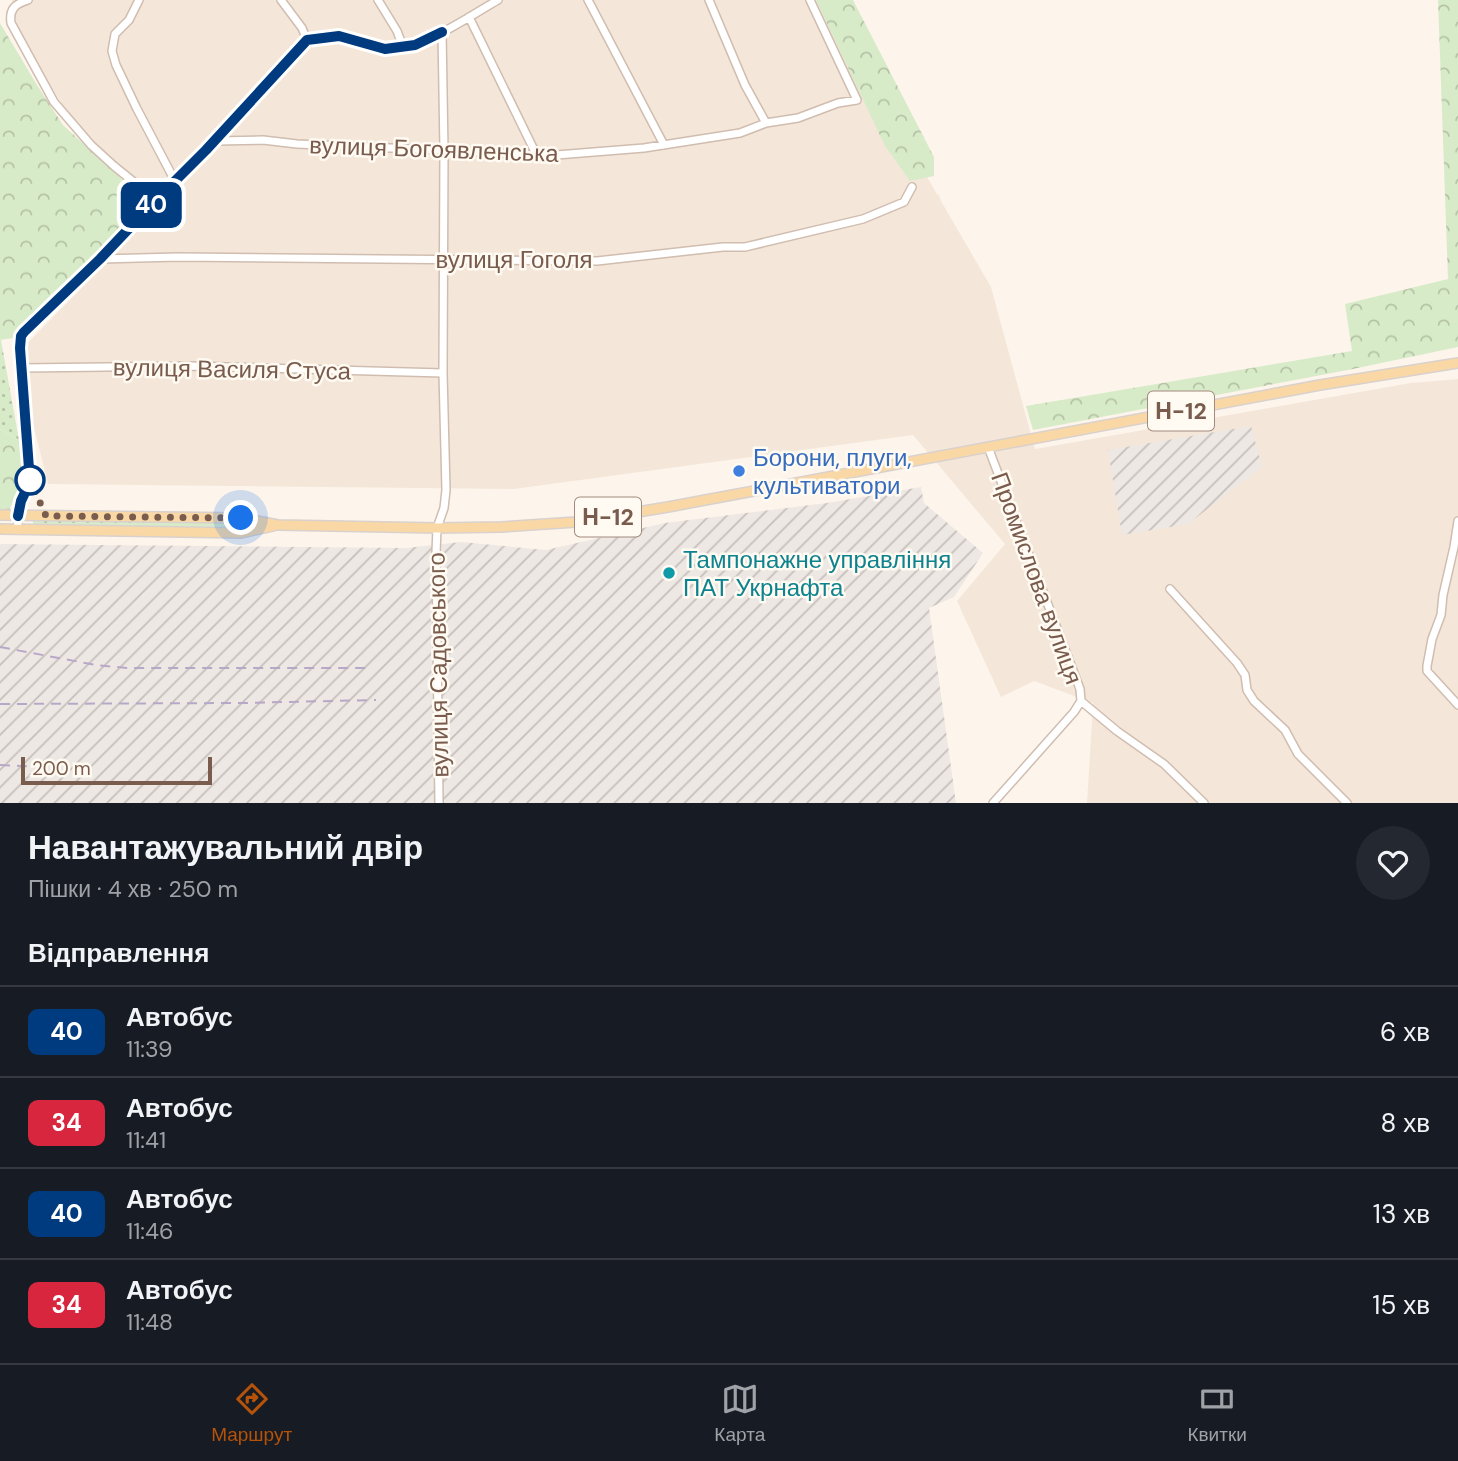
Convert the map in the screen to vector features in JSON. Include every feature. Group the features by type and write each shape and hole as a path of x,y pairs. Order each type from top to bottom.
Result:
{"main road":[{"name":"Н-12","path":"0,515 241,518 278,525 437,528 576,522 1320,385 1458,363"},
{"name":"Н-12","path":"0,530 241,533 278,525"}],"street":[{"path":"27,0 11,9 11,23 54,102 92,145 156,200"},
{"path":"139,0 129,20 115,34 112,51 137,109 175,181"},
{"path":"281,0 302,28 307,40"},
{"path":"378,0 397,31 403,47"},
{"path":"479,0 483,9"},
{"path":"17,530 21,501 30,482 21,336 215,141 307,40 339,36 385,49 415,45 498,0"},
{"path":"588,0 664,145"},
{"path":"709,0 745,85 766,123"},
{"name":"вулиця Богоявленська","path":"215,141 263,140 537,156 645,148 740,134 766,123 798,118 838,103 857,100 810,0"},
{"path":"469,16 537,156"},
{"name":"вулиця Садовського","path":"439,803 436,553 437,528 444,508 446,490 442,32"},
{"name":"вулиця Гоголя","path":"100,259 443,258 597,261 745,247 863,219 904,202 912,187"},
{"name":"вулиця Василя Стуса","path":"22,368 190,366 443,373"},
{"name":"Промислова вулиця","path":"988,447 1080,689 1080,701 1074,712 993,803"},
{"path":"1458,527 1427,670 1458,705"},
{"path":"1170,589 1237,663 1245,675 1247,690 1254,701 1285,730 1298,754 1347,803"},
{"path":"1080,701 1117,732 1164,764 1204,803"}],"shaded area":[{"path":"12,0 823,0 991,287 1035,449 1411,383 1458,379 1458,803 1087,803 1093,703 1034,681 1001,697 957,601 1005,544 913,435 514,489 48,484 16,355 164,203 95,144 72,119 12,18"},
{"path":"1251,426 1262,467 1188,524 1122,535 1108,450"},
{"path":"921,487 924,503 983,553 954,597 929,608 956,803 0,803 0,544 406,548 461,542 546,550 665,523 827,503"}],"green space":[{"path":"816,0 853,0 934,157 934,176 910,181 885,146"},
{"path":"1438,0 1458,0 1458,347 1033,430 1026,406 1352,351 1345,304 1448,279"},
{"path":"0,23 63,125 139,195 140,204 116,253 32,335 0,340"},
{"path":"1,340 19,440 0,429"},
{"path":"0,429 19,440 24,480 9,510 0,510"},
{"path":"33,520 234,522 234,527 33,526"}],"railway":[{"path":"0,647 127,668 366,668"},
{"path":"0,704 376,700"},
{"path":"0,765 40,767"}],"bus line":[{"name":"40","path":"18,516 21,501 30,482 20,348 24,332 100,259 206,150 307,40 339,36 385,49 415,45 442,32"}],"place":[{"name":"Борони, плуги, культиватори","path":"739,471"},
{"name":"Тампонажне управління ПАТ Укрнафта","path":"669,573"}],"route":[{"path":"30,480 46,516 241,518"}]}
